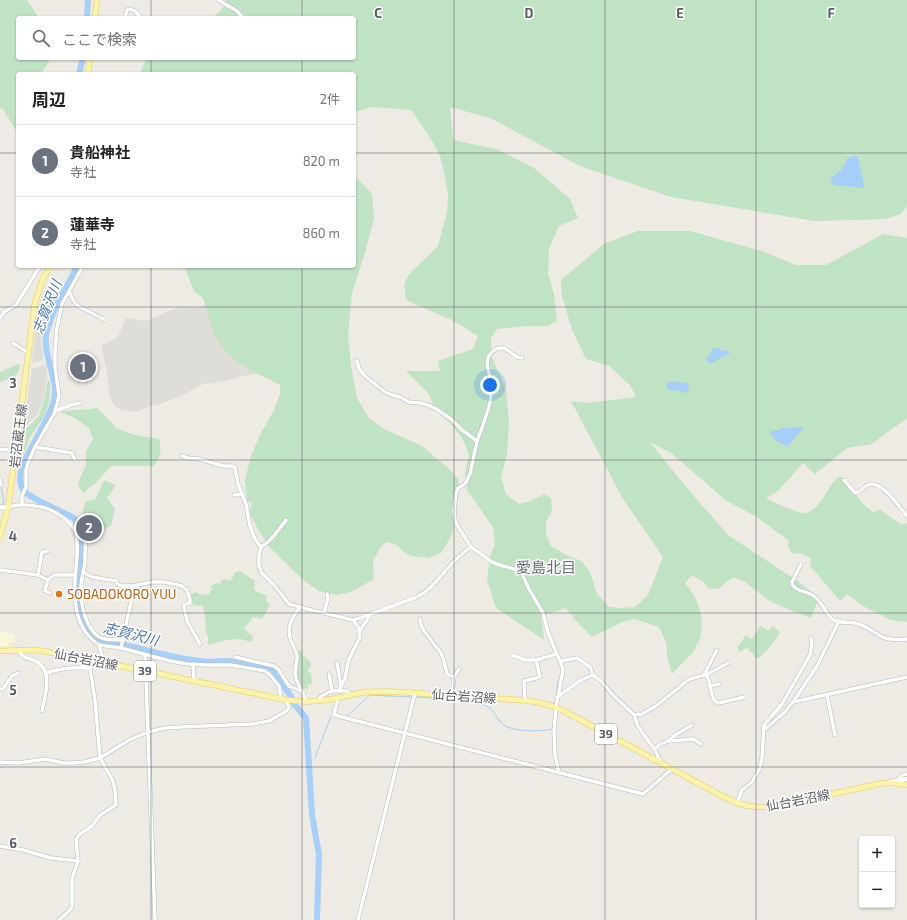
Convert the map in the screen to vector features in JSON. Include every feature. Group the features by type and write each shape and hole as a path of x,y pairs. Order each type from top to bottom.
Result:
{"main road":[{"path":"95,16 97,0"},
{"path":"88,72 90,60"},
{"name":"岩沼蔵王線","path":"0,537 8,508 37,296 48,268"},
{"name":"仙台岩沼線","path":"0,651 43,651 286,700 307,702 378,691 540,702 556,707 722,796 737,803 757,807 768,807 882,784 896,782 907,785"}],"street":[{"path":"218,0 237,11 241,16"},
{"path":"126,16 127,10 130,9 139,16"},
{"path":"0,318 4,312 16,305 39,268"},
{"path":"22,504 21,499 26,487 27,466 35,447 55,411 59,396 55,367 55,351 56,335 62,304 82,268"},
{"path":"69,291 74,302 78,306 105,320"},
{"path":"13,343 29,353"},
{"path":"522,358 517,357 504,348 496,349 488,357 487,365 492,385 490,404 477,441 470,474 465,484 458,488 456,493 455,520 471,547 492,562 517,570 522,574 543,613 548,632 563,670 556,707 554,731 555,755 559,773"},
{"path":"357,361 359,369 365,376 385,392 410,402 428,405 436,409 451,419 462,430 477,441"},
{"path":"55,411 80,403"},
{"path":"35,447 72,454 75,460"},
{"path":"0,449 16,451"},
{"path":"182,456 200,459 223,466 235,467 238,484 246,504 250,526 255,539 261,547"},
{"path":"0,479 1,485"},
{"path":"844,480 855,493 872,484 879,487 886,491 907,516"},
{"path":"234,495 243,494"},
{"path":"0,507 8,508 22,504 47,509 55,512 72,526 76,533 77,541 74,600 79,620 84,630 88,636 99,645 122,647 170,661 207,665 231,665 265,671 279,686 289,708 285,712 269,720 253,724 164,728 148,732 131,739 100,758 74,763 64,763 50,759 0,762"},
{"path":"286,520 276,535 261,547 259,566 261,572 275,586 289,604 353,620 417,597 424,593 454,560 471,547"},
{"path":"86,536 84,572 81,591 84,613 87,622 98,636 123,640"},
{"path":"38,575 42,552 48,551"},
{"path":"801,564 792,585 794,588 811,594 817,598 832,618 840,622 855,622 886,638 898,640 907,639"},
{"path":"0,570 38,575 48,580"},
{"path":"84,572 92,577 116,581 120,586 165,582 184,587 187,590 190,599 190,604 184,605 187,621 200,644"},
{"path":"50,593 44,590 48,580 54,575 75,575"},
{"path":"122,647 131,602 132,586"},
{"path":"324,613 328,598 327,594"},
{"path":"300,607 291,620 290,631 291,640 297,654 295,672 296,678 307,702"},
{"path":"339,691 345,679 348,662 360,637 361,629 372,614"},
{"path":"353,620 360,632"},
{"path":"420,620 424,630 441,653 447,674 454,677"},
{"path":"764,730 785,712 793,702 817,666 840,622"},
{"path":"737,803 742,790 752,782 760,768 764,725 782,704 810,655 812,638"},
{"path":"99,645 104,663"},
{"path":"18,650 22,656 38,662 46,673 47,686 42,711"},
{"path":"705,675 717,650"},
{"path":"145,654 155,920"},
{"path":"512,655 526,660 536,660 557,654"},
{"path":"234,658 274,666 278,669 289,686 303,692"},
{"path":"560,661 576,658 590,667 593,675 602,682 634,715 638,726 654,749 661,763"},
{"path":"525,700 524,681 540,677 536,660"},
{"path":"46,673 61,669 88,668 93,666 96,661"},
{"path":"337,663 341,686"},
{"path":"634,715 640,715 656,706 688,680 705,675 728,663"},
{"path":"193,664 194,681"},
{"path":"59,920 71,909 72,906 72,879 78,861 76,843 78,836 92,826 103,812 116,805 113,781 100,758 95,700 88,668"},
{"path":"452,695 454,677 459,669"},
{"path":"0,690 12,676 18,673"},
{"path":"329,674 332,691"},
{"path":"558,697 581,680 593,675"},
{"path":"705,675 708,677 712,698 716,702 744,697"},
{"path":"793,702 907,677"},
{"path":"710,686 719,684"},
{"path":"317,701 320,697 332,691 347,691 351,695"},
{"path":"358,920 415,693"},
{"path":"827,695 835,735"},
{"path":"338,698 334,716 643,794 672,769"},
{"path":"654,749 692,725"},
{"path":"668,741 693,740 701,744"},
{"path":"896,782 902,775 907,774"},
{"path":"896,782 907,779"},
{"path":"0,846 23,850 51,858 78,861"},
{"path":"65,915 65,920"}],"shaded area":[{"path":"45,289 56,294 43,327 41,340 43,359 33,363 39,304"},
{"path":"211,302 269,373 248,375 226,381 203,384 181,396 137,412 121,410 114,405 110,397 102,345 118,337 126,318 146,321 178,307 199,308"},
{"path":"46,365 47,372 44,397 37,415 23,429 32,368"},
{"path":"0,632 15,634 14,642 9,643 8,646 0,647"}],"green space":[{"path":"0,0 27,0 38,16 16,16 16,60 50,60 42,72 16,72 16,131 3,109 0,108"},
{"path":"226,0 907,0 907,206 900,214 885,219 814,221 671,197 580,166 490,118 450,107 453,140 497,149 534,168 570,199 578,218 559,226 549,249 548,273 554,295 557,321 548,326 497,329 491,338 492,357 506,390 509,422 507,454 501,478 506,494 519,504 531,501 544,494 551,498 552,510 546,522 546,534 551,546 581,561 590,572 597,594 609,607 635,607 648,595 663,557 623,499 571,401 588,403 636,397 630,385 609,366 586,359 572,330 562,296 561,280 605,243 638,231 690,231 762,251 796,265 826,265 883,234 907,238 907,418 872,444 847,448 815,474 803,463 778,491 766,498 793,510 807,513 818,504 834,481 840,476 863,504 873,512 880,510 902,525 907,523 907,622 891,620 863,606 847,594 840,601 810,566 811,558 799,553 792,554 788,547 789,541 757,517 727,501 671,453 650,442 686,487 728,535 799,582 819,598 811,618 768,600 745,582 733,577 718,589 708,589 704,582 692,575 685,583 694,595 700,610 702,623 700,639 695,650 672,674 668,661 666,642 659,627 635,619 625,621 592,637 566,608 541,616 544,640 496,608 487,580 490,557 495,544 493,527 467,490 465,474 469,454 462,438 450,423 435,410 429,394 406,371 440,371 438,361 473,349 478,336 454,321 406,299 404,284 409,274 438,246 447,212 448,194 440,156 431,139 411,110 372,107 356,111 356,72 140,72 146,60 356,60 356,16 214,16 222,10"},
{"path":"356,177 372,194 374,218 365,253 352,293 348,334 351,366 357,398 369,418 384,429 422,446 448,468 458,479 459,491 452,535 441,553 428,558 412,556 395,544 386,542 379,549 373,562 374,579 351,592 336,595 319,591 301,578 270,548 249,512 252,505 251,502 247,502 245,480 251,456 260,435 274,410 280,394 280,385 241,365 228,354 214,334 203,298 194,291 185,268 356,268"},
{"path":"18,364 20,365 16,374 0,382 0,372"},
{"path":"50,380 49,403 43,418 30,437 21,462 19,462 23,432 39,416 47,383"},
{"path":"96,407 114,425 115,428 135,435 159,439 160,453 154,466 111,466 95,484 88,488 84,493 78,486 86,465 86,451 93,439 89,428 73,417 62,413 62,411 92,409"},
{"path":"104,480 116,485 107,498 115,509 111,526 104,529 84,522 83,510 86,501 95,500"},
{"path":"240,571 255,581 254,590 267,596 266,601 270,605 262,619 253,617 244,629 253,636 252,642 240,639 226,640 208,645 203,606 193,605 191,594 196,592 202,596 204,594 208,595 212,589 210,586 217,583 220,584 222,580 226,579 230,581 235,572"},
{"path":"760,626 768,631 773,626 780,633 768,649 757,659 747,648 739,652 737,648 746,635 752,639"},
{"path":"302,650 303,656 311,662 308,672 311,673 312,684 308,685 308,689 302,687 298,678 297,651"}],"water":[{"path":"857,155 864,185 863,188 834,185 830,178 841,170 847,158"},
{"path":"713,348 720,348 721,350 730,351 729,354 710,364 705,359 710,356"},
{"path":"672,381 688,384 688,391 685,393 667,389 667,383"},
{"path":"782,428 804,428 787,447 780,442 775,441 771,433 771,430 775,431"}],"waterway":[{"name":"志賀沢川","path":"87,16 88,0"},
{"name":"志賀沢川","path":"80,72 82,60"},
{"name":"志賀沢川","path":"76,268 71,280 58,301 46,335 47,353 54,380 54,398 52,407 22,466 20,477 22,488 30,496 74,518 78,523 81,560 78,600 81,616 91,635 102,641 117,643 185,659 208,662 226,661 268,667 273,670 292,698 294,704 306,718 312,814 319,854 317,920"},
{"path":"0,505 4,503 1,486"},
{"path":"556,696 558,681"},
{"path":"347,716 370,695 412,697"},
{"path":"417,697 467,700"},
{"path":"473,701 490,708 498,719 508,727 527,731 552,729"},
{"path":"315,758 331,716"}],"place":[{"name":"貴船神社","path":"83,367"},
{"name":"蓮華寺","path":"89,528"},
{"name":"SOBADOKORO YUU","path":"59,594"}],"district":[{"name":"愛島北目","path":"546,568"}]}
